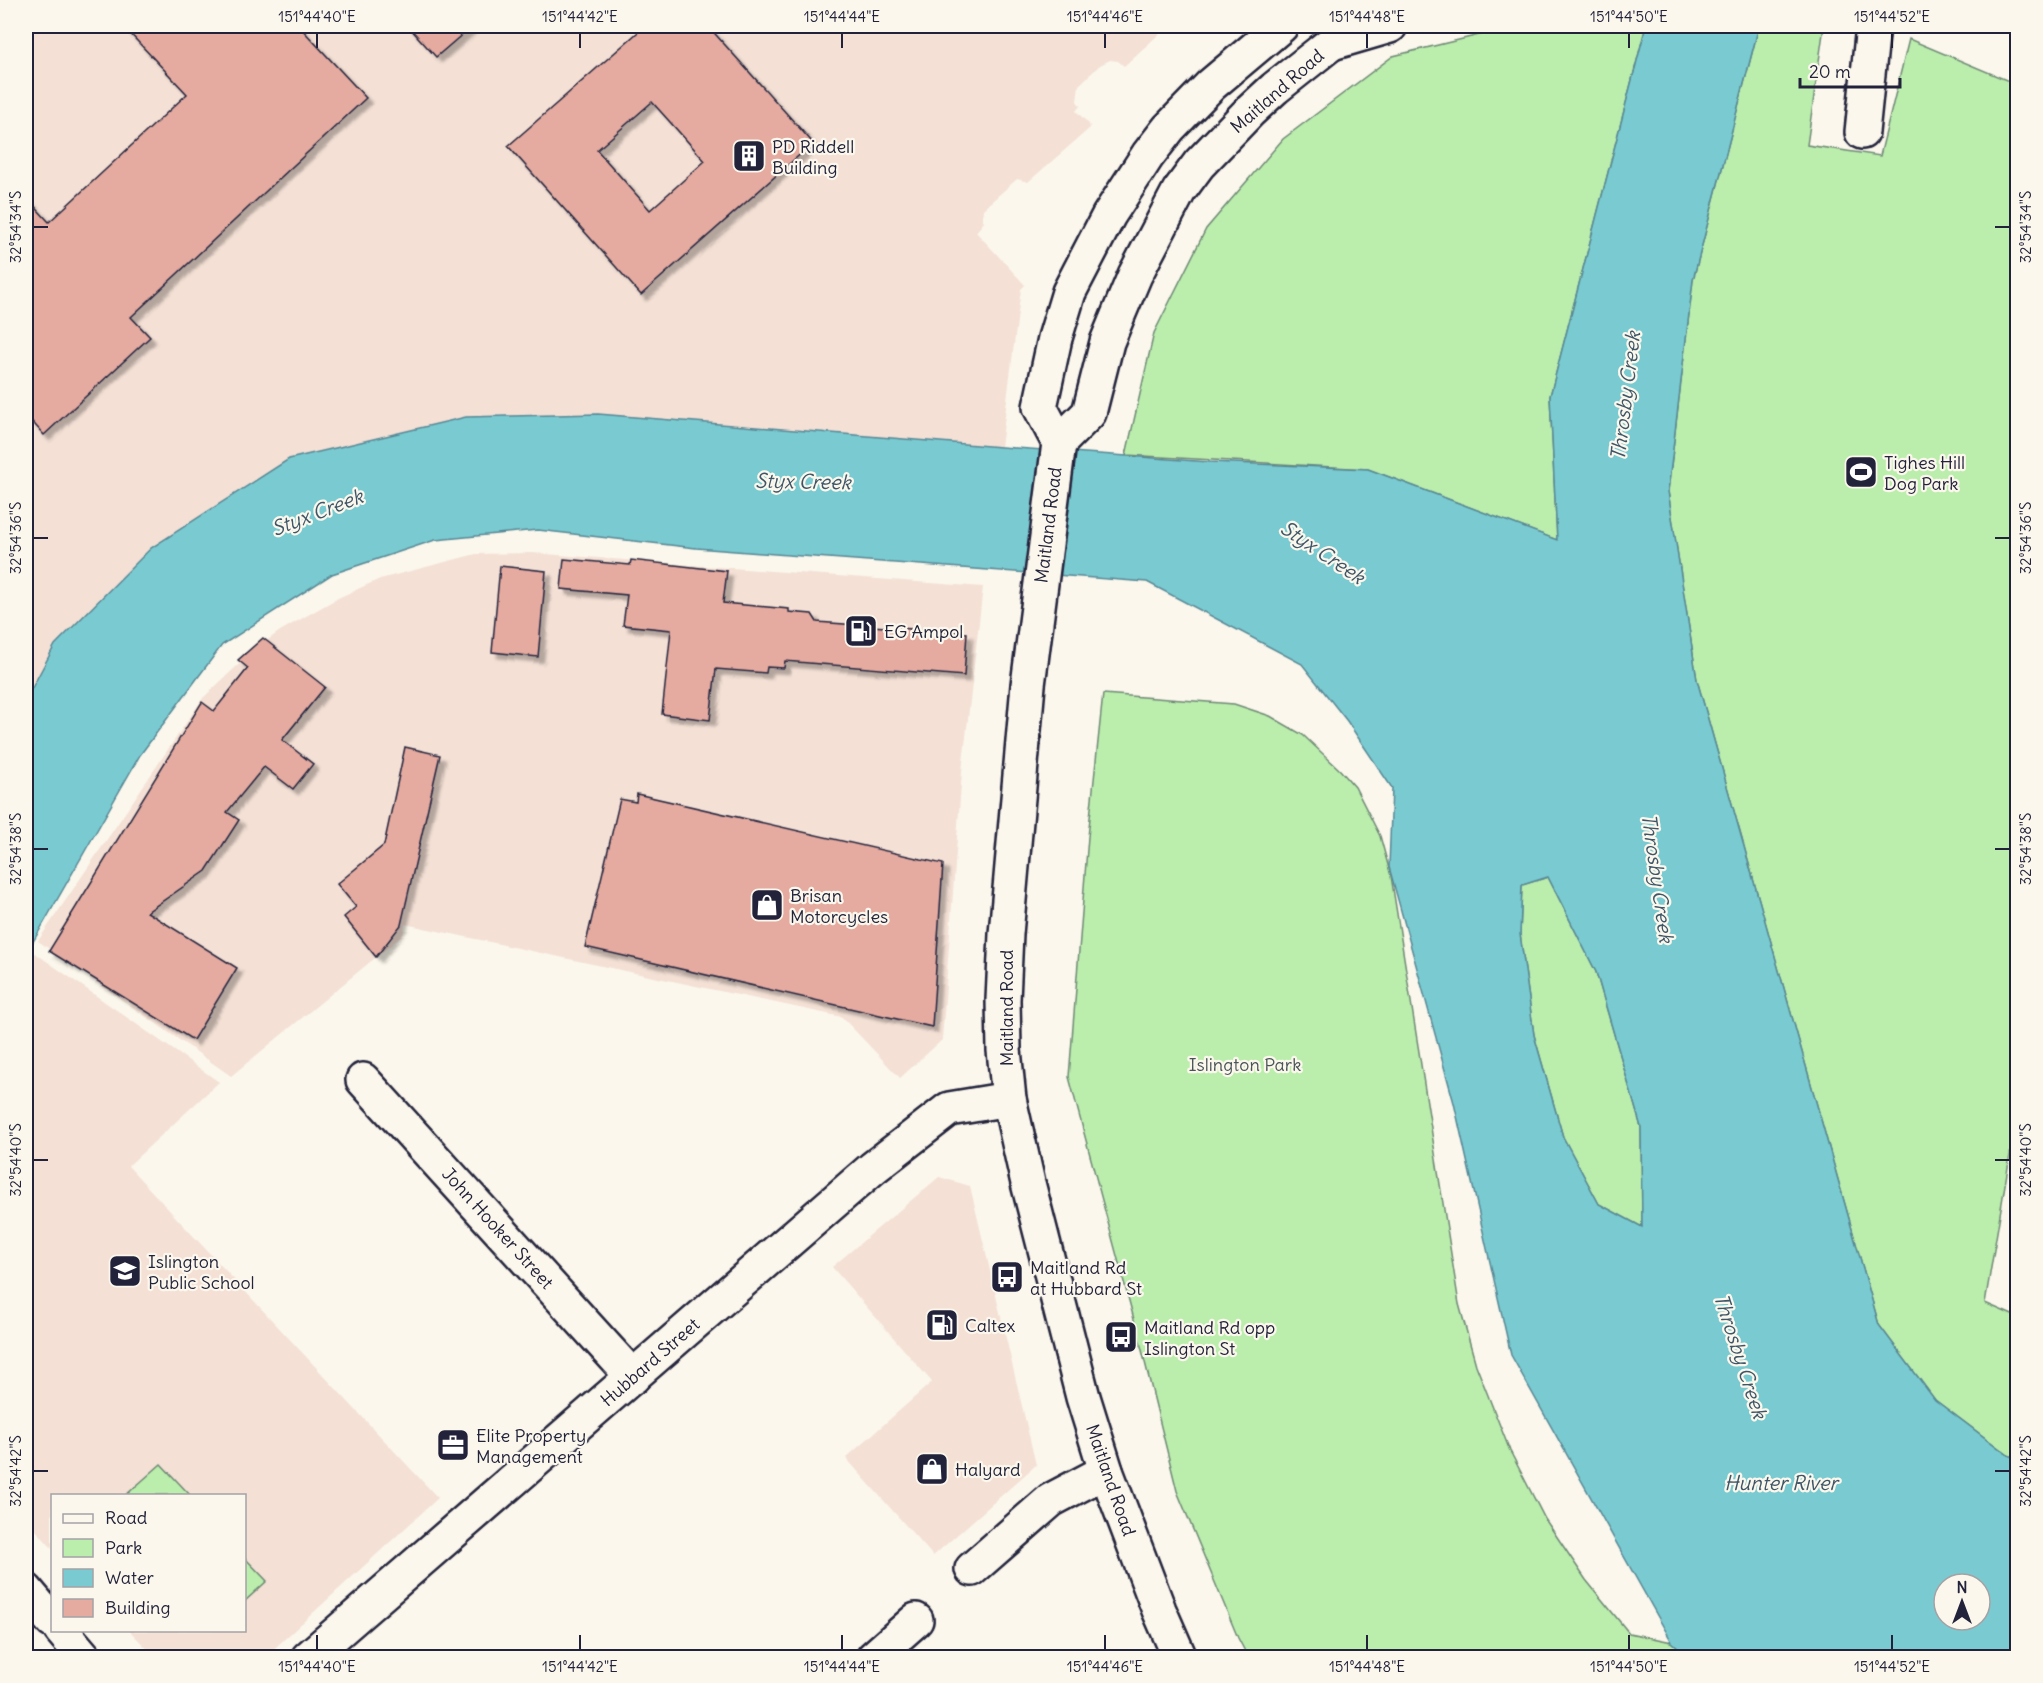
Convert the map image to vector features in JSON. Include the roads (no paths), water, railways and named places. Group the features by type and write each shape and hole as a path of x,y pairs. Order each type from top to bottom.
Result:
{"main road":[{"name":"Maitland Road","path":"1180,1658 1159,1610 1106,1471 1080,1385 1009,1099 1002,1028 1006,933 1028,686 1059,443 1040,407 1055,338 1069,292 1109,215 1138,168 1169,128 1211,85 1281,26"},
{"path":"1342,34 1390,26"},
{"path":"1862,132 1874,26"},
{"name":"Maitland Road","path":"1059,443 1089,413 1107,342 1135,274 1179,191 1198,164 1249,112 1342,34"},
{"name":"John Hooker Street","path":"363,1080 633,1377"},
{"name":"Hubbard Street","path":"308,1658 865,1174 949,1109 1009,1099"},
{"path":"972,1569 1051,1500 1106,1471"},
{"path":"26,1590 51,1620"},
{"path":"873,1658 916,1620"},
{"path":"63,1632 85,1658"}],"water":[{"name":"Hunter River","path":"1646,26 1759,26 1693,280 1668,491 1697,680 1879,1325 1935,1400 2008,1455 2017,1459 2017,1657 1691,1658 1672,1642 1511,1355 1454,1103 1389,867 1392,788 1347,721 1302,664 1147,582 696,548 538,530 435,540 332,574 222,645 140,755 26,954 26,699 55,645 151,548 289,459 466,417 598,414 1210,462 1368,469 1557,540 1550,396","holes":["1548,877 1596,972 1641,1127 1642,1227 1599,1204 1563,1137 1534,1035 1520,934 1522,885"]}],"place":[{"name":"PD Riddell Building","path":"749,156"},
{"name":"Tighes Hill Dog Park","path":"1861,472"},
{"name":"EG Ampol","path":"861,631"},
{"name":"Brisan Motorcycles","path":"767,905"},
{"name":"Islington Public School","path":"125,1271"},
{"name":"Maitland Rd at Hubbard St","path":"1007,1277"},
{"name":"Caltex","path":"942,1325"},
{"name":"Maitland Rd opp Islington St","path":"1121,1337"},
{"name":"Elite Property Management","path":"453,1445"},
{"name":"Halyard","path":"932,1469"}],"water label":[{"name":"Throsby Creek","path":"1625,396"},
{"name":"Styx Creek","path":"803,481"},
{"name":"Styx Creek","path":"317,512"},
{"name":"Styx Creek","path":"1323,552"},
{"name":"Throsby Creek","path":"1658,878"},
{"name":"Throsby Creek","path":"1741,1356"}],"park label":[{"name":"Islington Park","path":"1245,1064"}]}
